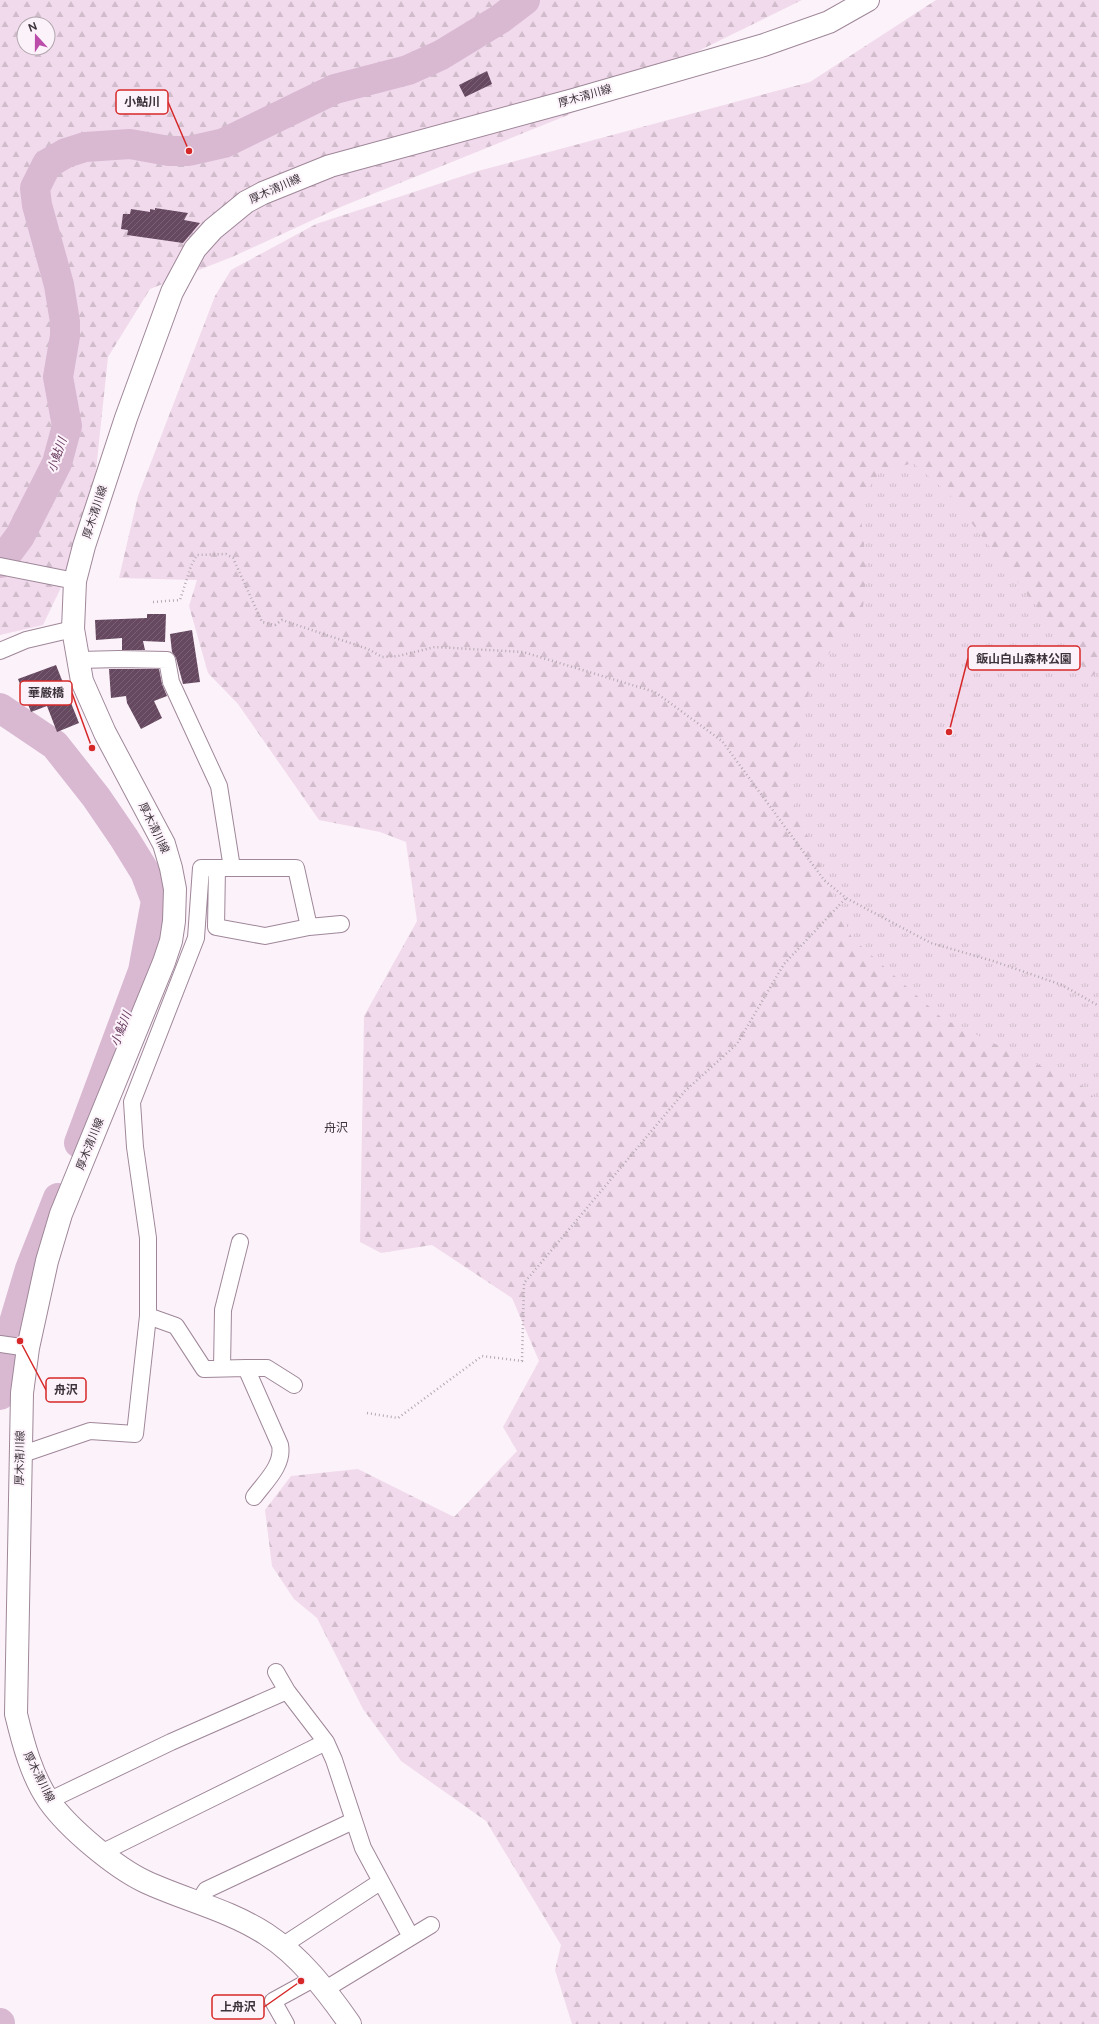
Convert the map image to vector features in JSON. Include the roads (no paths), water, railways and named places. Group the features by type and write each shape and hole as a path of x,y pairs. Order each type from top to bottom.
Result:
{"main road":[{"name":"厚木清川線","path":"350,2024 320,1984 282,1946 265,1933 145,1881 101,1853 71,1826 48,1801 25,1753 16,1714 22,1393 14,1346 47,1261 61,1214 164,962 171,941 175,905 175,888 168,857 155,826 105,733 82,681 73,629 75,580 84,546 126,418 172,292 196,249 231,213 263,193 330,166 573,100 764,45 829,22 868,0"}],"street":[{"path":"0,566 75,580"},
{"path":"0,651 26,640 73,629"},
{"path":"79,660 119,658 167,660 171,682 219,786 224,868 216,927 265,936 309,927 341,924"},
{"path":"20,1455 90,1431 135,1434 148,1316 148,1238 135,1147 132,1102 196,938 201,868 296,868 309,927"},
{"path":"164,962 183,972"},
{"path":"222,1368 223,1310 240,1242"},
{"path":"148,1316 176,1326 204,1369 267,1368 294,1385"},
{"path":"246,1368 280,1445 282,1453 279,1463 254,1497"},
{"path":"276,1672 287,1691 326,1742 334,1760 363,1848 411,1937"},
{"path":"48,1801 171,1742 287,1691"},
{"path":"101,1853 326,1742"},
{"path":"198,1903 206,1890 353,1821"},
{"path":"282,1946 380,1882"},
{"path":"286,2024 273,2001 320,1984 411,1937 431,1925"}],"waterway":[{"name":"小鮎川","path":"0,563 20,536 57,463 67,426 58,377 65,336 65,322 59,285 37,205 35,188 47,164 66,153 85,147 130,144 169,151 189,151 224,143 335,89 408,70 441,55 500,19 525,0"},
{"name":"小鮎川","path":"0,708 55,745 96,797 124,838 145,872 156,901 143,971 79,1143"},
{"name":"小鮎川","path":"0,1395 10,1336 30,1269 58,1198"}],"place":[{"name":"小鮎川","path":"189,151"},
{"name":"飯山白山森林公園","path":"949,732"},
{"name":"華厳橋","path":"92,748"},
{"name":"舟沢","path":"20,1341"},
{"name":"上舟沢","path":"301,1981"}],"district":[{"name":"舟沢","path":"336,1128"}]}
